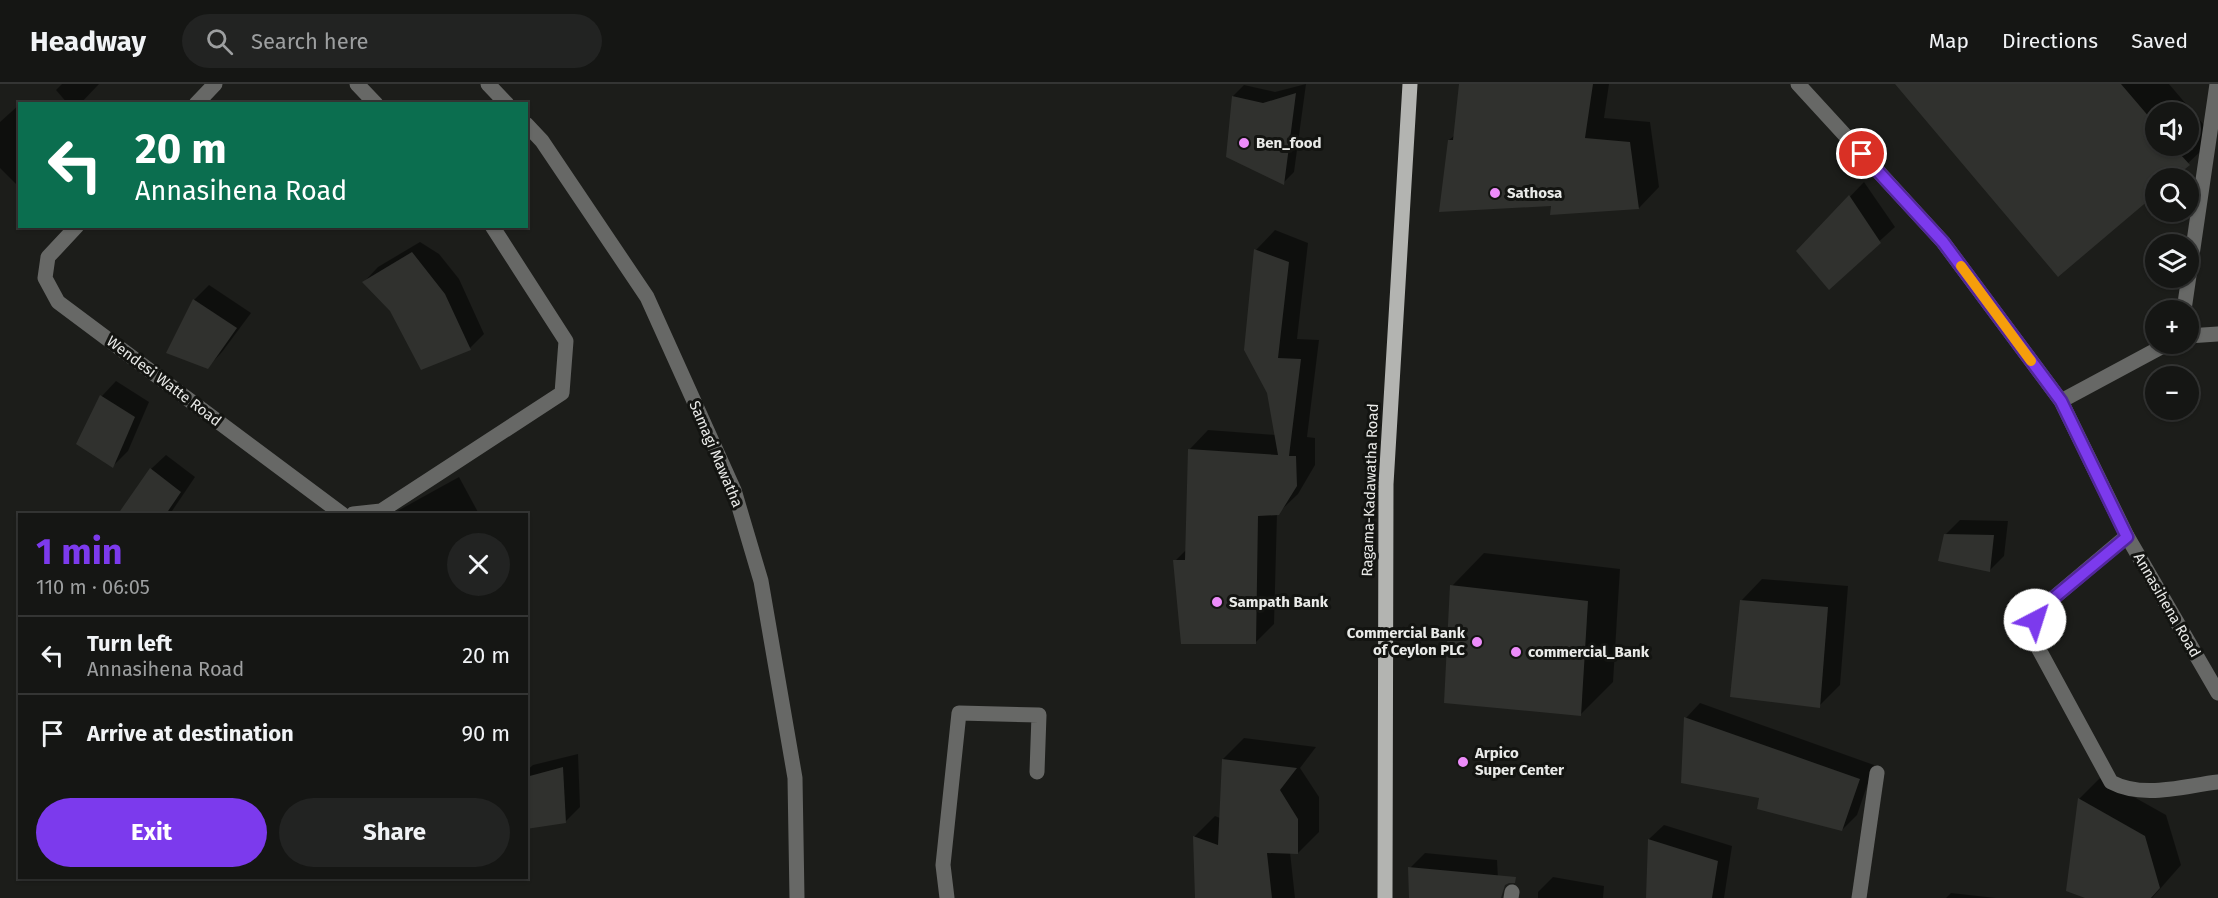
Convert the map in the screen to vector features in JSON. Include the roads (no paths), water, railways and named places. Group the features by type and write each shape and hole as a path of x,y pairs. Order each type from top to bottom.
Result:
{"main road":[{"name":"Ragama-Kadawatha Road","path":"1385,898 1386,484 1410,84"}],"street":[{"path":"198,102 215,84"},
{"path":"357,84 374,102"},
{"path":"488,84 505,102"},
{"name":"Annasihena Road","path":"1798,84 1943,242 2061,401 2127,537 2218,693"},
{"path":"2185,300 2217,84"},
{"name":"Samagi Mawatha","path":"528,126 542,141 647,297 734,490 761,581 795,778 797,898"},
{"name":"Wendesi Watte Road","path":"75,228 48,257 45,278 57,302 341,513"},
{"path":"362,513 381,511 562,393 566,342 493,228"},
{"path":"2199,335 2218,334"},
{"path":"2061,401 2148,354"},
{"path":"2127,537 2044,606 2035,620 2036,644 2111,782 2123,789 2142,792 2218,782"},
{"path":"947,898 943,865 959,713 1039,715 1037,772"},
{"path":"1859,898 1877,773"}],"place":[{"name":"Ben_food","path":"1244,143"},
{"name":"Sathosa","path":"1495,193"},
{"name":"Sampath Bank","path":"1217,602"},
{"name":"Commercial Bank of Ceylon PLC","path":"1477,642"},
{"name":"commercial_Bank","path":"1516,652"},
{"name":"Arpico Super Center","path":"1463,762"}]}
